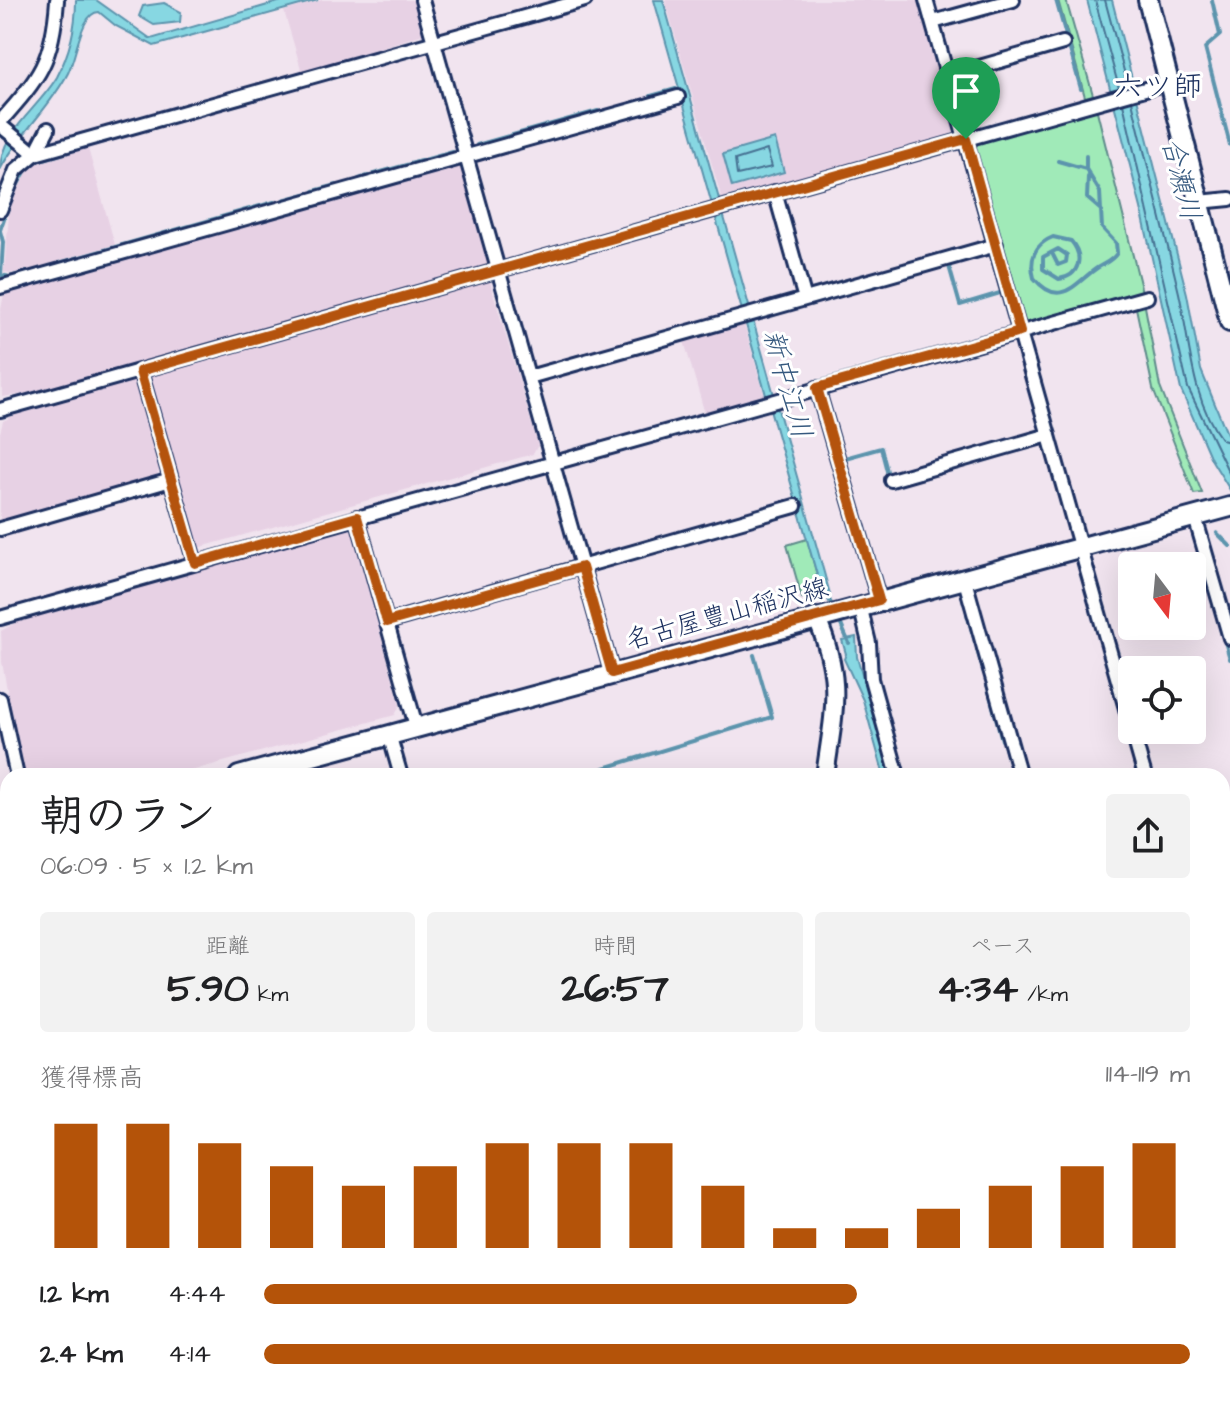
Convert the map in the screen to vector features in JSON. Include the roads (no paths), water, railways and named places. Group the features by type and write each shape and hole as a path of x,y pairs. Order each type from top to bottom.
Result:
{"main road":[{"path":"1148,0 1161,84 1199,202 1230,322"},
{"name":"名古屋豊山稲沢線","path":"268,768 1227,507"}],"street":[{"path":"33,152 1,125 38,77 50,54 57,0"},
{"path":"422,0 612,673"},
{"path":"33,152 585,0"},
{"path":"926,0 1143,768"},
{"path":"933,22 1013,0"},
{"path":"948,76 1063,43"},
{"path":"0,410 1161,84"},
{"path":"0,287 678,97"},
{"path":"0,210 16,170 48,129"},
{"path":"775,192 805,299"},
{"path":"1199,202 1230,199"},
{"path":"529,377 996,245"},
{"path":"0,618 1147,297"},
{"path":"140,371 195,563"},
{"path":"817,388 879,600"},
{"path":"891,480 1049,435"},
{"path":"0,529 171,480"},
{"path":"387,622 795,506"},
{"path":"357,517 416,726"},
{"path":"1195,517 1230,638"},
{"path":"964,577 1018,768"},
{"path":"854,606 869,643 871,679 896,768"},
{"path":"818,616 829,647 837,688 826,768"},
{"path":"0,699 15,768"},
{"path":"389,734 399,768"}],"water":[{"path":"76,0 96,0 151,39 285,0 318,0 154,46 116,26 99,12 93,14 84,27 61,86 0,170 6,144 13,132 62,68 73,30"},
{"path":"654,0 663,0 830,594 817,598 817,575"},
{"path":"1087,0 1112,0 1187,294 1201,370 1230,441 1230,490 1211,459 1181,390 1141,208"},
{"path":"164,3 181,12 180,22 154,25 139,16 143,6"},
{"path":"775,139 784,172 732,187 723,154"},
{"path":"856,637 857,657 889,768 882,768 863,700 844,659 846,654 842,640"}],"waterway":[{"path":"1056,0 1081,89"},
{"path":"1212,0 1220,35 1205,48 1230,145"},
{"path":"651,96 676,89"},
{"path":"477,145 598,111"},
{"path":"13,193 30,163 68,152"},
{"path":"374,174 453,152"},
{"path":"1086,156 1086,169"},
{"path":"1053,255 1058,265 1066,262 1067,255 1058,249 1043,257 1043,269 1059,279 1075,270 1078,253 1071,241 1053,237 1035,253 1032,265 1034,278 1043,287 1060,293 1075,286 1117,253 1116,243 1102,228 1100,192 1086,169 1058,161"},
{"path":"359,179 368,176"},
{"path":"1088,177 1087,198 1102,211"},
{"path":"314,191 337,185"},
{"path":"283,200 309,193"},
{"path":"0,230 10,201"},
{"path":"59,263 274,202"},
{"path":"0,231 3,242 1,275 10,277 27,272"},
{"path":"949,266 960,305 1000,293"},
{"path":"640,339 688,326"},
{"path":"541,367 586,354"},
{"path":"845,458 881,448 888,475 892,474"},
{"path":"1217,533 1230,546"},
{"name":"新中江川","path":"826,593 834,610"},
{"path":"962,595 965,606"},
{"path":"967,614 975,642"},
{"name":"新中江川","path":"838,618 849,643"},
{"path":"1224,638 1230,659"},
{"path":"977,650 984,673"},
{"path":"604,768 772,717 754,655"},
{"path":"987,684 1002,740"},
{"path":"1004,744 1011,768"}],"district":[{"name":"六ツ師","path":"1158,87"}],"water label":[{"name":"合瀬川","path":"1181,179"}]}
